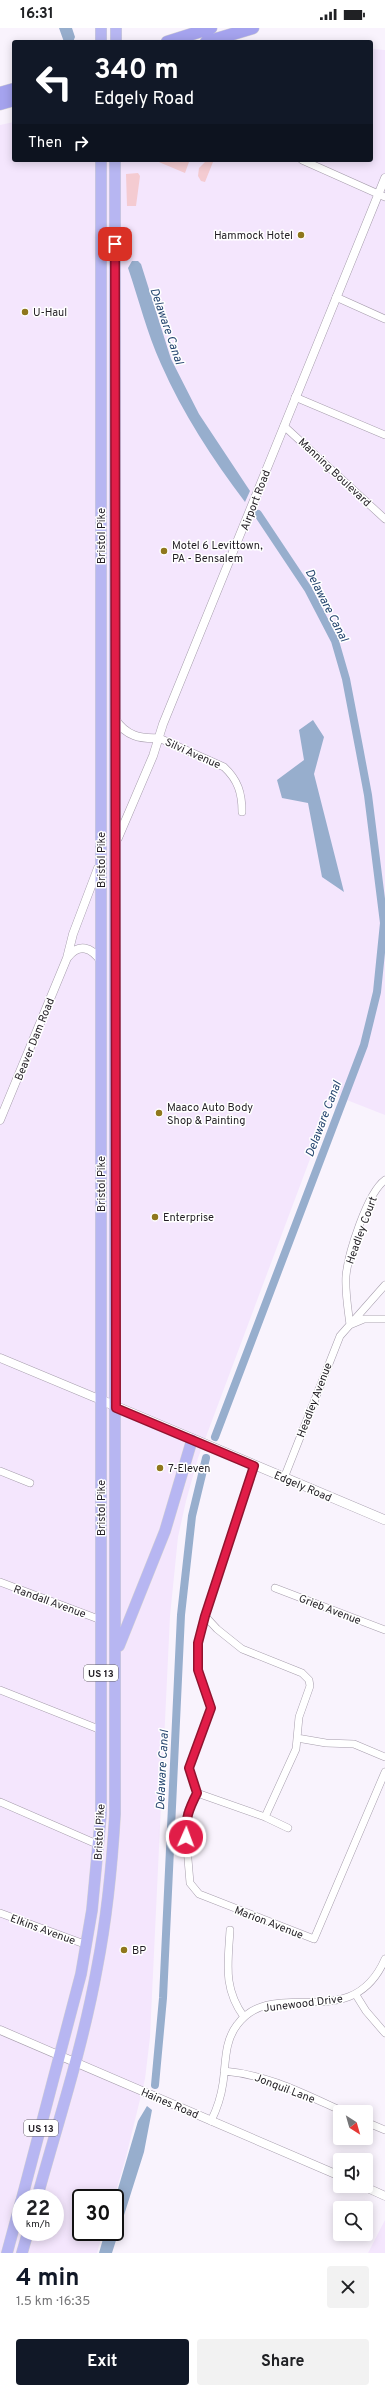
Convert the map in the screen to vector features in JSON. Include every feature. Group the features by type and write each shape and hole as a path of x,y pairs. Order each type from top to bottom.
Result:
{"highway":[{"path":"101,28 101,40"},
{"path":"116,28 116,40"},
{"path":"173,40 211,28"},
{"path":"213,40 253,28"},
{"path":"0,93 12,90"},
{"path":"0,104 12,101"},
{"name":"Bristol Pike","path":"24,2189 75,2004 87,1945 99,1845 101,1730 101,162"},
{"name":"Bristol Pike","path":"39,2189 74,2063 97,1969 111,1870 115,1798 115,162"},
{"path":"116,1656 165,1531 192,1440"},
{"name":"Bristol Pike","path":"7,2253 12,2234"},
{"path":"22,2253 25,2241"}],"main road":[{"name":"Edgely Road","path":"101,1400 116,1408 385,1520"}],"street":[{"path":"307,162 382,195"},
{"name":"Airport Road","path":"116,845 336,297 382,195 385,178"},
{"path":"336,297 385,319"},
{"path":"296,396 385,436"},
{"name":"Manning Boulevard","path":"284,426 385,519"},
{"path":"116,719 122,729 131,735 143,738 159,738"},
{"name":"Silvi Avenue","path":"159,738 224,767 231,773 240,788 242,812"},
{"name":"Beaver Dam Road","path":"0,1120 67,958 73,934 93,884 101,857"},
{"path":"67,958 75,950 83,947 91,949 101,961"},
{"name":"Headley Court","path":"350,1325 346,1292 347,1268 367,1208 374,1193 385,1180"},
{"path":"350,1325 385,1285"},
{"path":"350,1325 364,1319 385,1318"},
{"name":"Headley Avenue","path":"284,1478 340,1336 350,1325"},
{"name":"Edgely Road","path":"0,1358 101,1400"},
{"path":"254,1466 205,1616 198,1643 198,1670 211,1708 189,1768 197,1793 265,1817 288,1828"},
{"path":"0,1471 30,1483"},
{"name":"Randall Avenue","path":"1,1584 101,1620"},
{"name":"Grieb Avenue","path":"275,1588 385,1630"},
{"path":"205,1616 217,1629 242,1649 302,1673 309,1680 310,1686 298,1717 297,1738 294,1755 265,1817"},
{"path":"0,1690 101,1730"},
{"path":"297,1738 326,1743 354,1744 385,1757"},
{"name":"Marion Avenue","path":"197,1793 188,1811 185,1823 192,1887 199,1894 314,1939 385,1772"},
{"path":"0,1802 99,1845"},
{"name":"Elkins Avenue","path":"0,1913 87,1945"},
{"path":"230,1930 228,1984 237,2008 244,2017"},
{"name":"Junewood Drive","path":"211,2121 220,2100 229,2040 244,2017 253,2010 274,2004 338,2000 356,1995 372,1981 385,1959"},
{"path":"356,1995 366,2011 385,2032"},
{"name":"Haines Road","path":"0,2030 333,2173"},
{"name":"Jonquil Lane","path":"224,2071 246,2073 269,2079 333,2107"},
{"path":"373,2125 385,2130"},
{"path":"373,2191 385,2196"}],"shaded area":[{"path":"373,49 385,50 385,1115 334,1095 198,1458 186,1501 178,1537 170,1616 150,2037 145,2079 117,2189 72,2189 72,2241 100,2241 97,2253 0,2253 0,125 12,122 12,162 373,162"},
{"path":"159,162 189,162 185,173"},
{"path":"205,162 213,162 205,182 201,181 198,176 199,168"},
{"path":"138,173 140,176 136,206 127,206 126,174"},
{"path":"385,2220 385,2253 368,2253"}],"water":[{"path":"59,28 72,28 75,37 74,40 63,40"},
{"path":"132,261 138,261 141,264 171,359 199,414 250,491 245,502 199,435 161,364 151,340 128,268"},
{"path":"313,720 324,737 314,774 344,892 322,877 308,803 282,798 277,780 304,760 299,730"},
{"path":"147,2106 152,2110 144,2152 124,2215 124,2189 118,2189 138,2121"},
{"path":"102,2241 116,2241 112,2253 99,2253"}],"waterway":[{"name":"Delaware Canal","path":"215,1437 364,1045 377,992 384,923 368,795 346,679 335,641 308,589 258,514"},
{"name":"Delaware Canal","path":"155,2085 163,1998 181,1615 192,1516 206,1458"}],"place":[{"name":"Hammock Hotel","path":"301,235"},
{"name":"U-Haul","path":"25,312"},
{"name":"Motel 6 Levittown, PA - Bensalem","path":"164,551"},
{"name":"Maaco Auto Body Shop & Painting","path":"159,1113"},
{"name":"Enterprise","path":"155,1217"},
{"name":"7-Eleven","path":"160,1468"},
{"name":"BP","path":"124,1950"}],"route":[{"path":"115,244 116,1408 254,1466 205,1616 198,1643 198,1670 211,1708 189,1768 197,1793 188,1811 185,1823 186,1837"}]}
